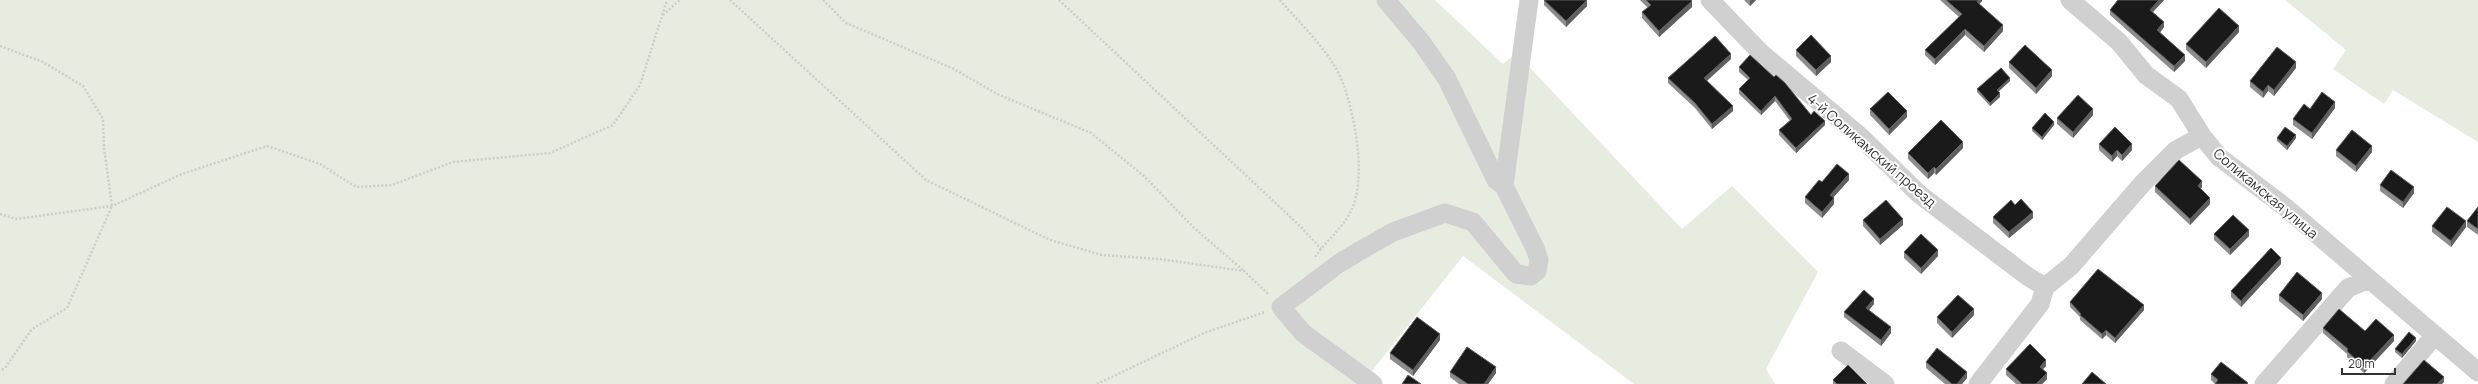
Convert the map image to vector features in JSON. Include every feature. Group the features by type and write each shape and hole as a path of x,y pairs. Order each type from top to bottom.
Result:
{"street":[{"path":"1373,384 1303,333 1281,307 1338,264 1363,249 1394,232 1445,213 1473,222 1516,274 1531,276 1538,271 1539,260 1535,248 1504,186 1496,180 1447,79 1422,43 1386,0"},
{"path":"1504,186 1529,0"},
{"name":"4-й Соликамский проезд","path":"1710,0 1761,53 1861,137 1919,194 2027,276 2045,287"},
{"name":"Соликамская улица","path":"2070,0 2118,42 2146,75 2179,99 2202,136 2219,157 2285,207 2478,372"},
{"path":"1978,384 2040,304 2045,287 2071,266 2142,184 2176,150 2202,136"},
{"path":"2264,384 2348,288 2369,279"},
{"path":"2394,384 2435,335"},
{"path":"1841,351 1885,384"}],"path":[{"path":"0,214 16,219 112,206 182,174 267,146 320,164 356,187 392,185 453,162 550,152 613,124 640,85 667,0"},
{"path":"662,16 680,0"},
{"path":"730,0 926,180 1058,242 1102,254 1159,259 1244,271"},
{"path":"823,0 846,23 954,69 997,94 1091,132 1144,176 1193,226 1244,271 1281,307 1204,333 1097,384"},
{"path":"1059,0 1301,227 1321,249"},
{"path":"1280,0 1327,55 1343,82 1356,136 1360,182 1351,212 1312,262"},
{"path":"0,46 43,62 84,86 103,119 104,147 112,206 67,308 32,329 5,368 0,371"}],"shaded area":[{"path":"0,0 1435,0 1503,64 1516,53 1682,229 1732,186 1818,272 1766,369 1775,384 1634,384 1463,256 1368,376 1378,384 0,384"},
{"path":"2285,0 2478,0 2478,142 2393,90 2384,104 2333,69 2346,50"}],"building":[{"path":"1544,0 1587,0 1566,21"},
{"path":"1646,0 1692,1 1659,31 1642,12 1651,5"},
{"path":"1946,0 1978,0 1977,2 2003,25 1984,46 1965,29 1935,59 1925,50 1962,14"},
{"path":"2118,0 2159,0 2150,10 2164,22 2157,30 2185,55 2174,66 2110,10"},
{"path":"2219,8 2239,26 2206,62 2186,44"},
{"path":"1811,35 1831,56 1816,70 1796,50"},
{"path":"1715,36 1731,54 1704,78 1733,106 1712,124 1695,103 1668,78"},
{"path":"2025,45 2052,70 2036,88 2009,62"},
{"path":"2277,47 2296,62 2274,90 2268,85 2263,92 2250,81"},
{"path":"1750,55 1774,77 1776,75 1785,83 1811,115 1814,111 1825,121 1796,148 1779,130 1792,119 1775,96 1761,111 1739,89 1750,78 1739,67"},
{"path":"2001,68 2010,78 1997,90 2000,93 1990,103 1977,89"},
{"path":"1888,92 1907,111 1889,129 1870,109"},
{"path":"2322,92 2335,102 2312,133 2293,119 2304,104 2310,109"},
{"path":"2078,95 2093,109 2073,132 2057,118"},
{"path":"2045,113 2054,122 2042,137 2032,128"},
{"path":"1941,120 1963,142 1936,169 1934,167 1928,173 1908,153"},
{"path":"2115,127 2132,144 2122,155 2117,150 2112,156 2099,144"},
{"path":"2285,127 2296,135 2287,146 2277,138"},
{"path":"2352,130 2372,146 2356,166 2336,150"},
{"path":"2179,160 2202,181 2198,186 2210,198 2190,219 2155,186"},
{"path":"1837,164 1849,174 1830,195 1834,198 1822,212 1805,197 1819,180 1822,182"},
{"path":"2391,170 2414,187 2403,202 2380,185"},
{"path":"2021,199 2033,212 2009,232 1993,217 2011,200 2015,205"},
{"path":"1886,200 1903,219 1880,239 1863,220"},
{"path":"2447,207 2466,221 2451,241 2432,226"},
{"path":"2478,207 2478,229 2467,221"},
{"path":"2233,215 2249,230 2230,249 2214,234"},
{"path":"1921,234 1938,250 1921,268 1904,252"},
{"path":"2271,248 2281,258 2241,301 2231,291"},
{"path":"2098,269 2144,305 2115,338 2106,330 2102,334 2080,315 2081,314 2070,302"},
{"path":"2297,272 2322,293 2303,315 2279,295"},
{"path":"1864,290 1874,299 1866,308 1891,327 1881,340 1844,312"},
{"path":"1958,295 1974,309 1952,332 1937,317"},
{"path":"2339,309 2365,331 2376,319 2394,335 2364,367 2347,351 2348,349 2323,328"},
{"path":"1417,317 1440,334 1413,370 1390,353"},
{"path":"2409,332 2416,338 2402,354 2395,349"},
{"path":"2030,344 2046,360 2040,367 2047,373 2036,384 2022,384 2006,369"},
{"path":"1467,347 1496,367 1484,384 1468,384 1450,372"},
{"path":"1937,348 1967,372 1957,384 1952,384 1926,362"},
{"path":"2424,360 2444,377 2437,384 2403,384"},
{"path":"2221,362 2248,383 2215,384 2218,380 2211,374"},
{"path":"1848,365 1867,384 1837,384 1833,380"},
{"path":"2092,372 2106,384 2082,384"},
{"path":"1408,375 1421,384 1402,384"}]}
